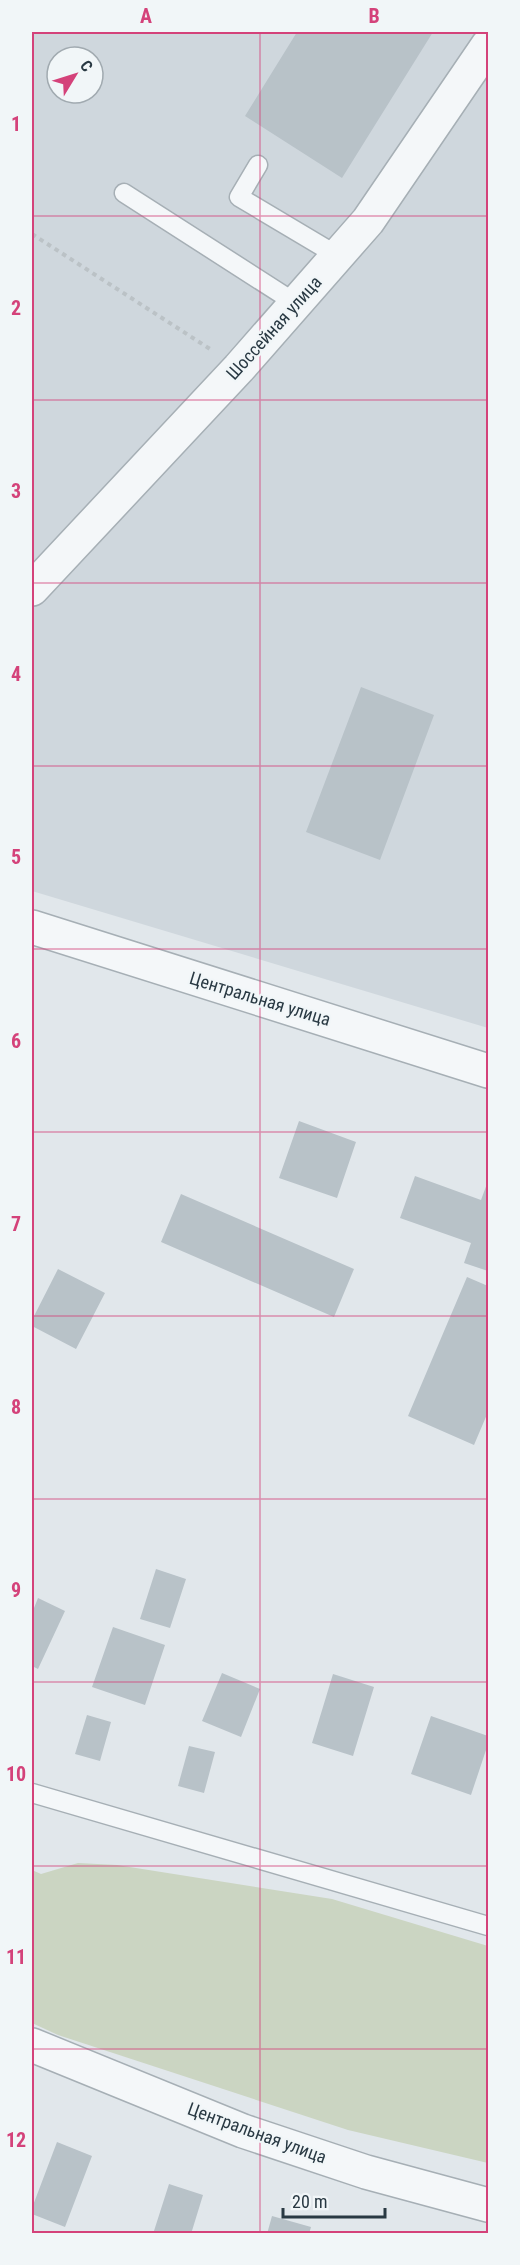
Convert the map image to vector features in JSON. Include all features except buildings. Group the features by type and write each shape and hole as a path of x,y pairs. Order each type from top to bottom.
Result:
{"street":[{"name":"Шоссейная улица","path":"32,589 239,368 368,221 489,45"},
{"name":"Центральная улица","path":"32,927 489,1071"},
{"name":"Центральная улица","path":"32,2045 243,2131 366,2172 489,2205"}],"lane":[{"path":"258,165 239,197 338,256"},
{"path":"124,193 297,304"},
{"path":"32,1793 489,1926"}],"path":[{"path":"32,234 239,368"}],"shaded area":[{"path":"32,32 488,32 488,1028 32,891"}],"green space":[{"path":"78,1863 117,1865 332,1899 488,1946 488,2163 348,2130 58,2035 32,2023 32,1870 41,1874"}]}
